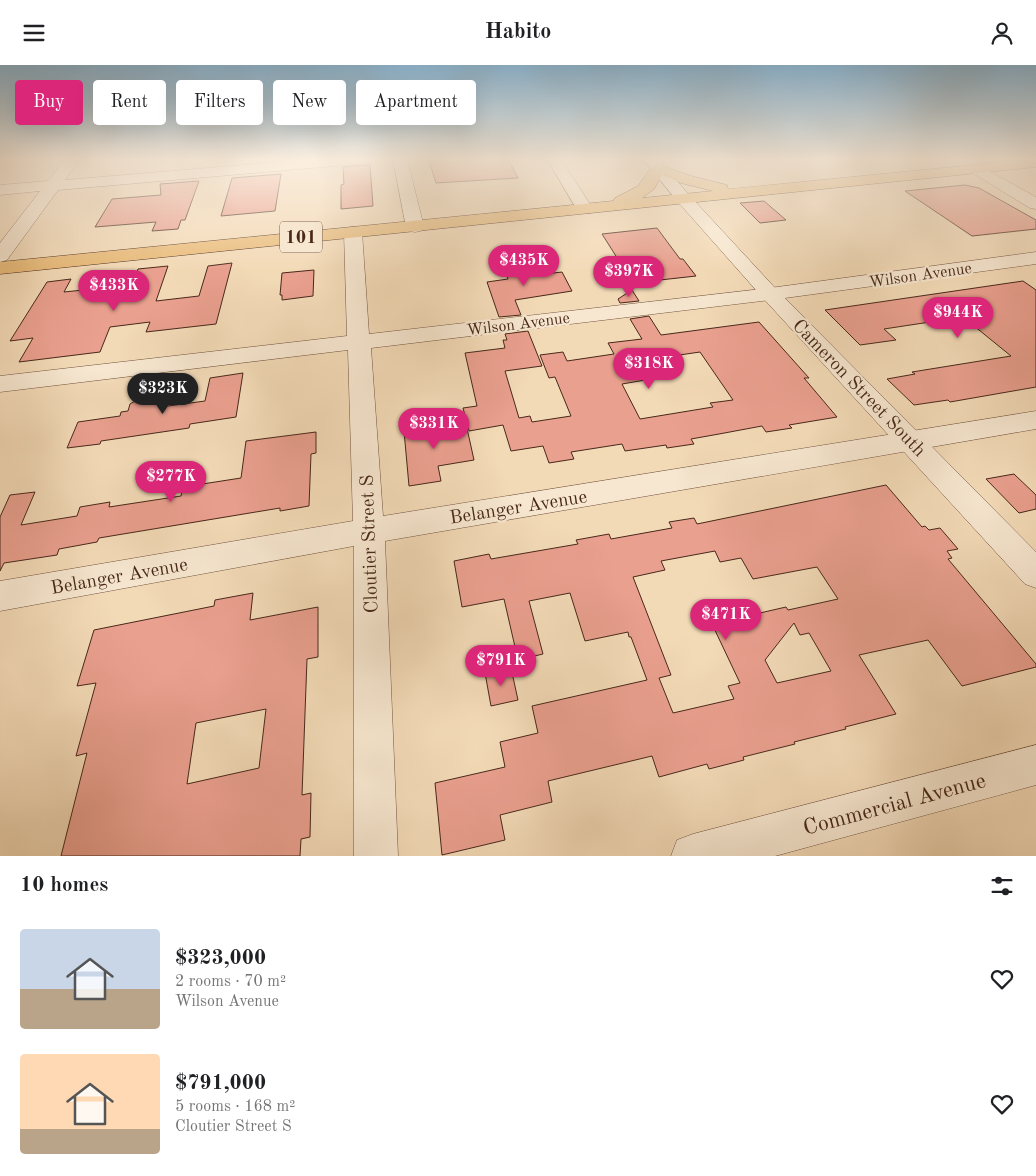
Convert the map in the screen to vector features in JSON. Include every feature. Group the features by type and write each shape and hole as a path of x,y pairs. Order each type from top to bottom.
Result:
{"main road":[{"path":"603,207 634,196"},
{"name":"101","path":"0,268 714,196"}],"street":[{"path":"0,255 46,196"},
{"path":"408,196 415,227"},
{"path":"577,196 585,209"},
{"name":"Cameron Street South","path":"681,196 770,293 1036,574"},
{"path":"1022,196 1036,204"},
{"name":"Cloutier Street S","path":"353,232 369,531 376,856"},
{"name":"Wilson Avenue","path":"0,385 770,293 1036,258"},
{"name":"Belanger Avenue","path":"0,596 369,531 1036,420"},
{"name":"Commercial Avenue","path":"693,856 1036,765"}],"building":[{"path":"150,196 194,196 185,220 181,220 178,229 152,231 156,222 95,227 112,199"},
{"path":"227,196 277,196 275,211 221,216"},
{"path":"341,196 372,196 373,206 341,209"},
{"path":"912,196 993,196 1036,220 1036,229 972,236"},
{"path":"764,201 786,220 760,223 740,203"},
{"path":"657,228 680,259 683,259 696,276 633,283 602,234"},
{"path":"530,260 537,275 562,272 572,291 515,300 521,315 499,317 487,282 508,279 502,263"},
{"path":"232,263 216,324 146,332 150,322 110,327 100,352 19,362 33,338 10,341 47,282 71,279 64,292 131,285 138,269 168,266 156,301 199,296 208,266"},
{"path":"314,270 313,296 282,300 282,295 280,295 282,273"},
{"path":"1023,281 1036,290 1036,387 950,402 948,400 914,405 887,379 915,374 912,372 1011,356 963,317 884,329 896,340 860,345 825,310"},
{"path":"632,290 639,301 620,303 618,299"},
{"path":"649,316 661,335 759,322 809,378 804,378 837,417 789,425 792,428 766,432 762,426 691,439 694,444 667,448 666,445 625,451 622,444 571,452 574,459 549,463 543,446 511,451 503,425 469,431 463,408 477,406 465,353 505,348 503,340 507,340 505,334 528,331 542,366 505,371 519,418 530,416 532,422 571,416 555,377 549,378 540,355 563,352 567,361 614,354 608,343 642,339 630,319","holes":["700,352 733,400 710,403 713,407 640,419 622,384 663,377 652,359"]},
{"path":"243,373 236,417 190,424 189,428 67,448 78,422 120,416 121,412 128,411 130,404 140,398 152,396 168,406 205,401 210,378"},
{"path":"426,417 428,430 466,424 474,460 438,466 441,481 409,486 403,420"},
{"path":"316,432 316,453 311,454 309,506 280,511 280,508 99,538 97,542 59,549 57,555 4,563 0,571 0,517 10,495 35,492 21,525 77,516 80,507 110,502 109,507 181,496 183,487 241,478 246,441"},
{"path":"1014,474 1036,495 1036,509 1019,513 986,479"},
{"path":"886,485 922,527 925,526 929,530 940,528 958,549 947,551 952,558 948,559 1036,664 1036,667 962,686 928,640 859,655 896,714 794,742 795,744 743,757 744,760 709,769 707,764 659,777 652,756 548,781 552,802 500,815 505,840 442,855 435,783 505,767 500,742 538,733 532,706 647,680 628,632 585,641 570,593 529,601 543,654 518,660 504,599 462,607 454,561 489,554 491,559 578,544 576,540 609,534 611,539 672,528 669,522 694,518 697,524","holes":["715,551 720,562 741,558 753,579 817,567 838,599 788,610 786,607 712,624 740,683 728,686 734,699 673,713 659,678 671,675 633,577 665,570 661,561","794,623 800,635 809,633 831,671 777,683 765,660"]},
{"path":"253,593 250,620 318,607 318,657 307,659 302,795 311,793 310,837 301,839 300,856 61,856 87,753 76,756 96,683 77,686 94,630 214,606 215,600","holes":["266,709 259,768 187,784 196,723"]},
{"path":"511,668 518,700 491,706 485,673"}]}
